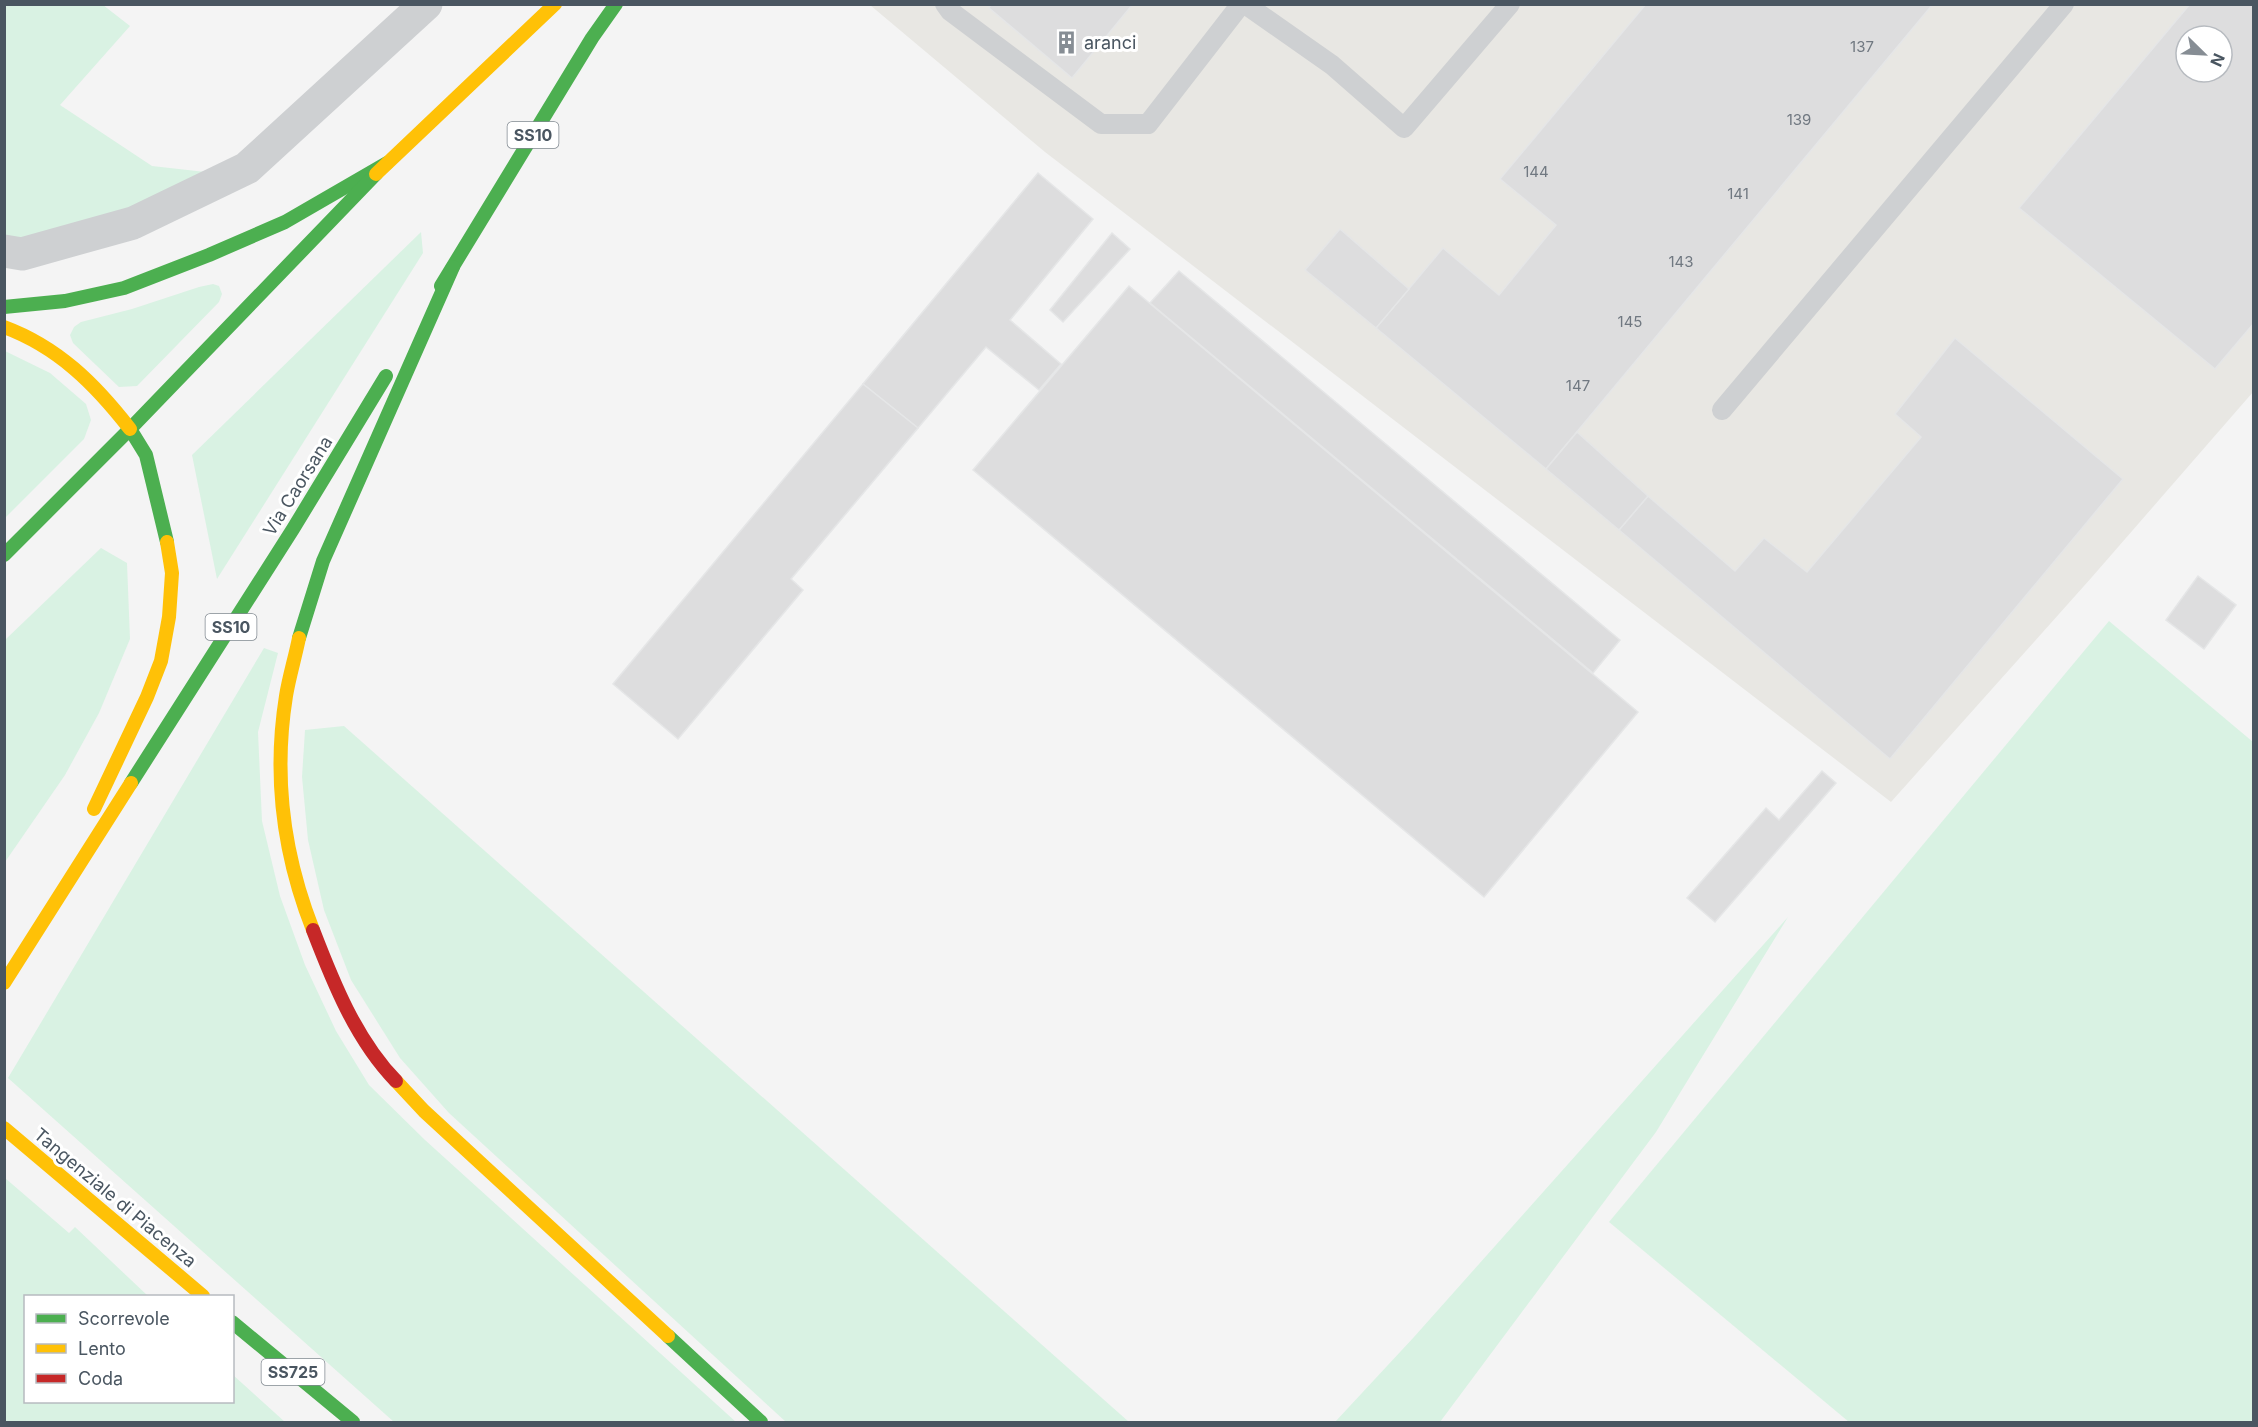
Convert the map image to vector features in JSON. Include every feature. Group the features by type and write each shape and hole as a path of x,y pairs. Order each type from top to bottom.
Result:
{"main road":[{"path":"4,555 130,429 387,163 555,4"},
{"name":"Via Caorsana","path":"4,983 293,529 592,38 616,4"},
{"path":"4,307 65,301 124,288 285,222 387,163"},
{"path":"453,267 323,561 302,624 286,697 280,755 282,812 291,867 333,982 384,1070 424,1111 761,1422"},
{"path":"4,327 46,346 74,367 107,398 130,429 146,455 165,526 171,573 169,617 161,661 147,697 33,939"},
{"name":"Tangenziale di Piacenza","path":"4,1128 202,1295"},
{"path":"109,1216 193,1295"},
{"name":"SS725","path":"234,1324 353,1422"},
{"path":"234,1335 293,1390"}],"street":[{"path":"4,251 22,254 133,223 248,168 426,4"}],"lane":[{"path":"945,4 950,11 1101,124 1148,124 1243,4 1332,65 1404,128 1510,4"},
{"path":"1722,410 2064,4"}],"shaded area":[{"path":"870,5 2253,5 2253,392 1891,802 1045,152"}],"green space":[{"path":"5,5 103,5 130,26 60,105 152,166 250,177 5,252"},
{"path":"421,232 423,253 217,579 192,455"},
{"path":"213,284 219,286 222,294 219,302 137,386 119,387 73,343 70,335 74,327 81,322"},
{"path":"5,351 50,373 86,404 91,420 84,439 5,518"},
{"path":"101,548 127,563 130,639 99,713 65,775 5,862 5,640"},
{"path":"2109,621 2253,742 2253,1422 1849,1422 1609,1222"},
{"path":"264,648 278,653 258,732 262,821 280,896 305,965 336,1031 369,1085 425,1140 736,1422 394,1422 8,1078"},
{"path":"344,726 1129,1422 786,1422 449,1113 400,1058 351,980 324,910 308,840 302,777 305,730"},
{"path":"1788,917 1656,1132 1440,1422 1335,1422 1414,1337"},
{"path":"5,1178 69,1233 75,1227 147,1295 24,1295 24,1403 234,1403 234,1376 285,1422 5,1422"}],"building":[{"name":"aranci","path":"991,4 1133,4 1072,78 989,8"},
{"path":"1646,4 1933,4 1546,469 1376,328 1443,248 1499,295 1556,225 1500,179"},
{"path":"2190,4 2254,4 2254,323 2215,369 2019,208"},
{"path":"1038,173 1093,219 1010,320 1061,364 1039,390 986,347 918,428 863,384"},
{"path":"1340,229 1409,289 1376,328 1305,270"},
{"path":"1112,233 1130,249 1063,322 1050,310"},
{"path":"1179,271 1620,640 1593,673 1150,303"},
{"path":"1129,286 1638,712 1484,897 973,470"},
{"path":"1955,338 2123,479 1890,759 1619,530 1648,496 1735,571 1764,538 1807,572 1921,437 1895,414"},
{"path":"863,384 918,428 791,579 803,590 678,739 613,684"},
{"path":"1577,432 1648,496 1619,530 1546,469"},
{"path":"2198,576 2236,605 2204,649 2166,620"},
{"path":"1822,771 1836,783 1715,922 1687,898 1766,808 1779,820"}],"traffic: fast":[{"path":"441,286 592,38 616,4"},
{"path":"4,307 65,301 124,288 285,222 387,163"},
{"path":"4,555 130,429 376,174"},
{"path":"299,638 323,561 453,267"},
{"path":"131,783 293,529 386,376"},
{"path":"130,429 146,455 167,542"},
{"path":"234,1324 353,1422"},
{"path":"668,1336 761,1422"}],"traffic: slow":[{"path":"376,174 555,4"},
{"path":"4,327 42,345 58,356 89,382 130,429"},
{"path":"94,809 147,697 161,661 169,617 172,573 167,542"},
{"path":"299,638 287,689 282,726 281,786 283,815 294,873 313,930"},
{"path":"4,983 131,783"},
{"path":"396,1081 424,1111 668,1336"},
{"path":"4,1128 202,1295"}],"traffic: jam":[{"path":"313,930 357,1029 396,1081"}],"place":[{"name":"aranci","path":"1066,43"}]}
